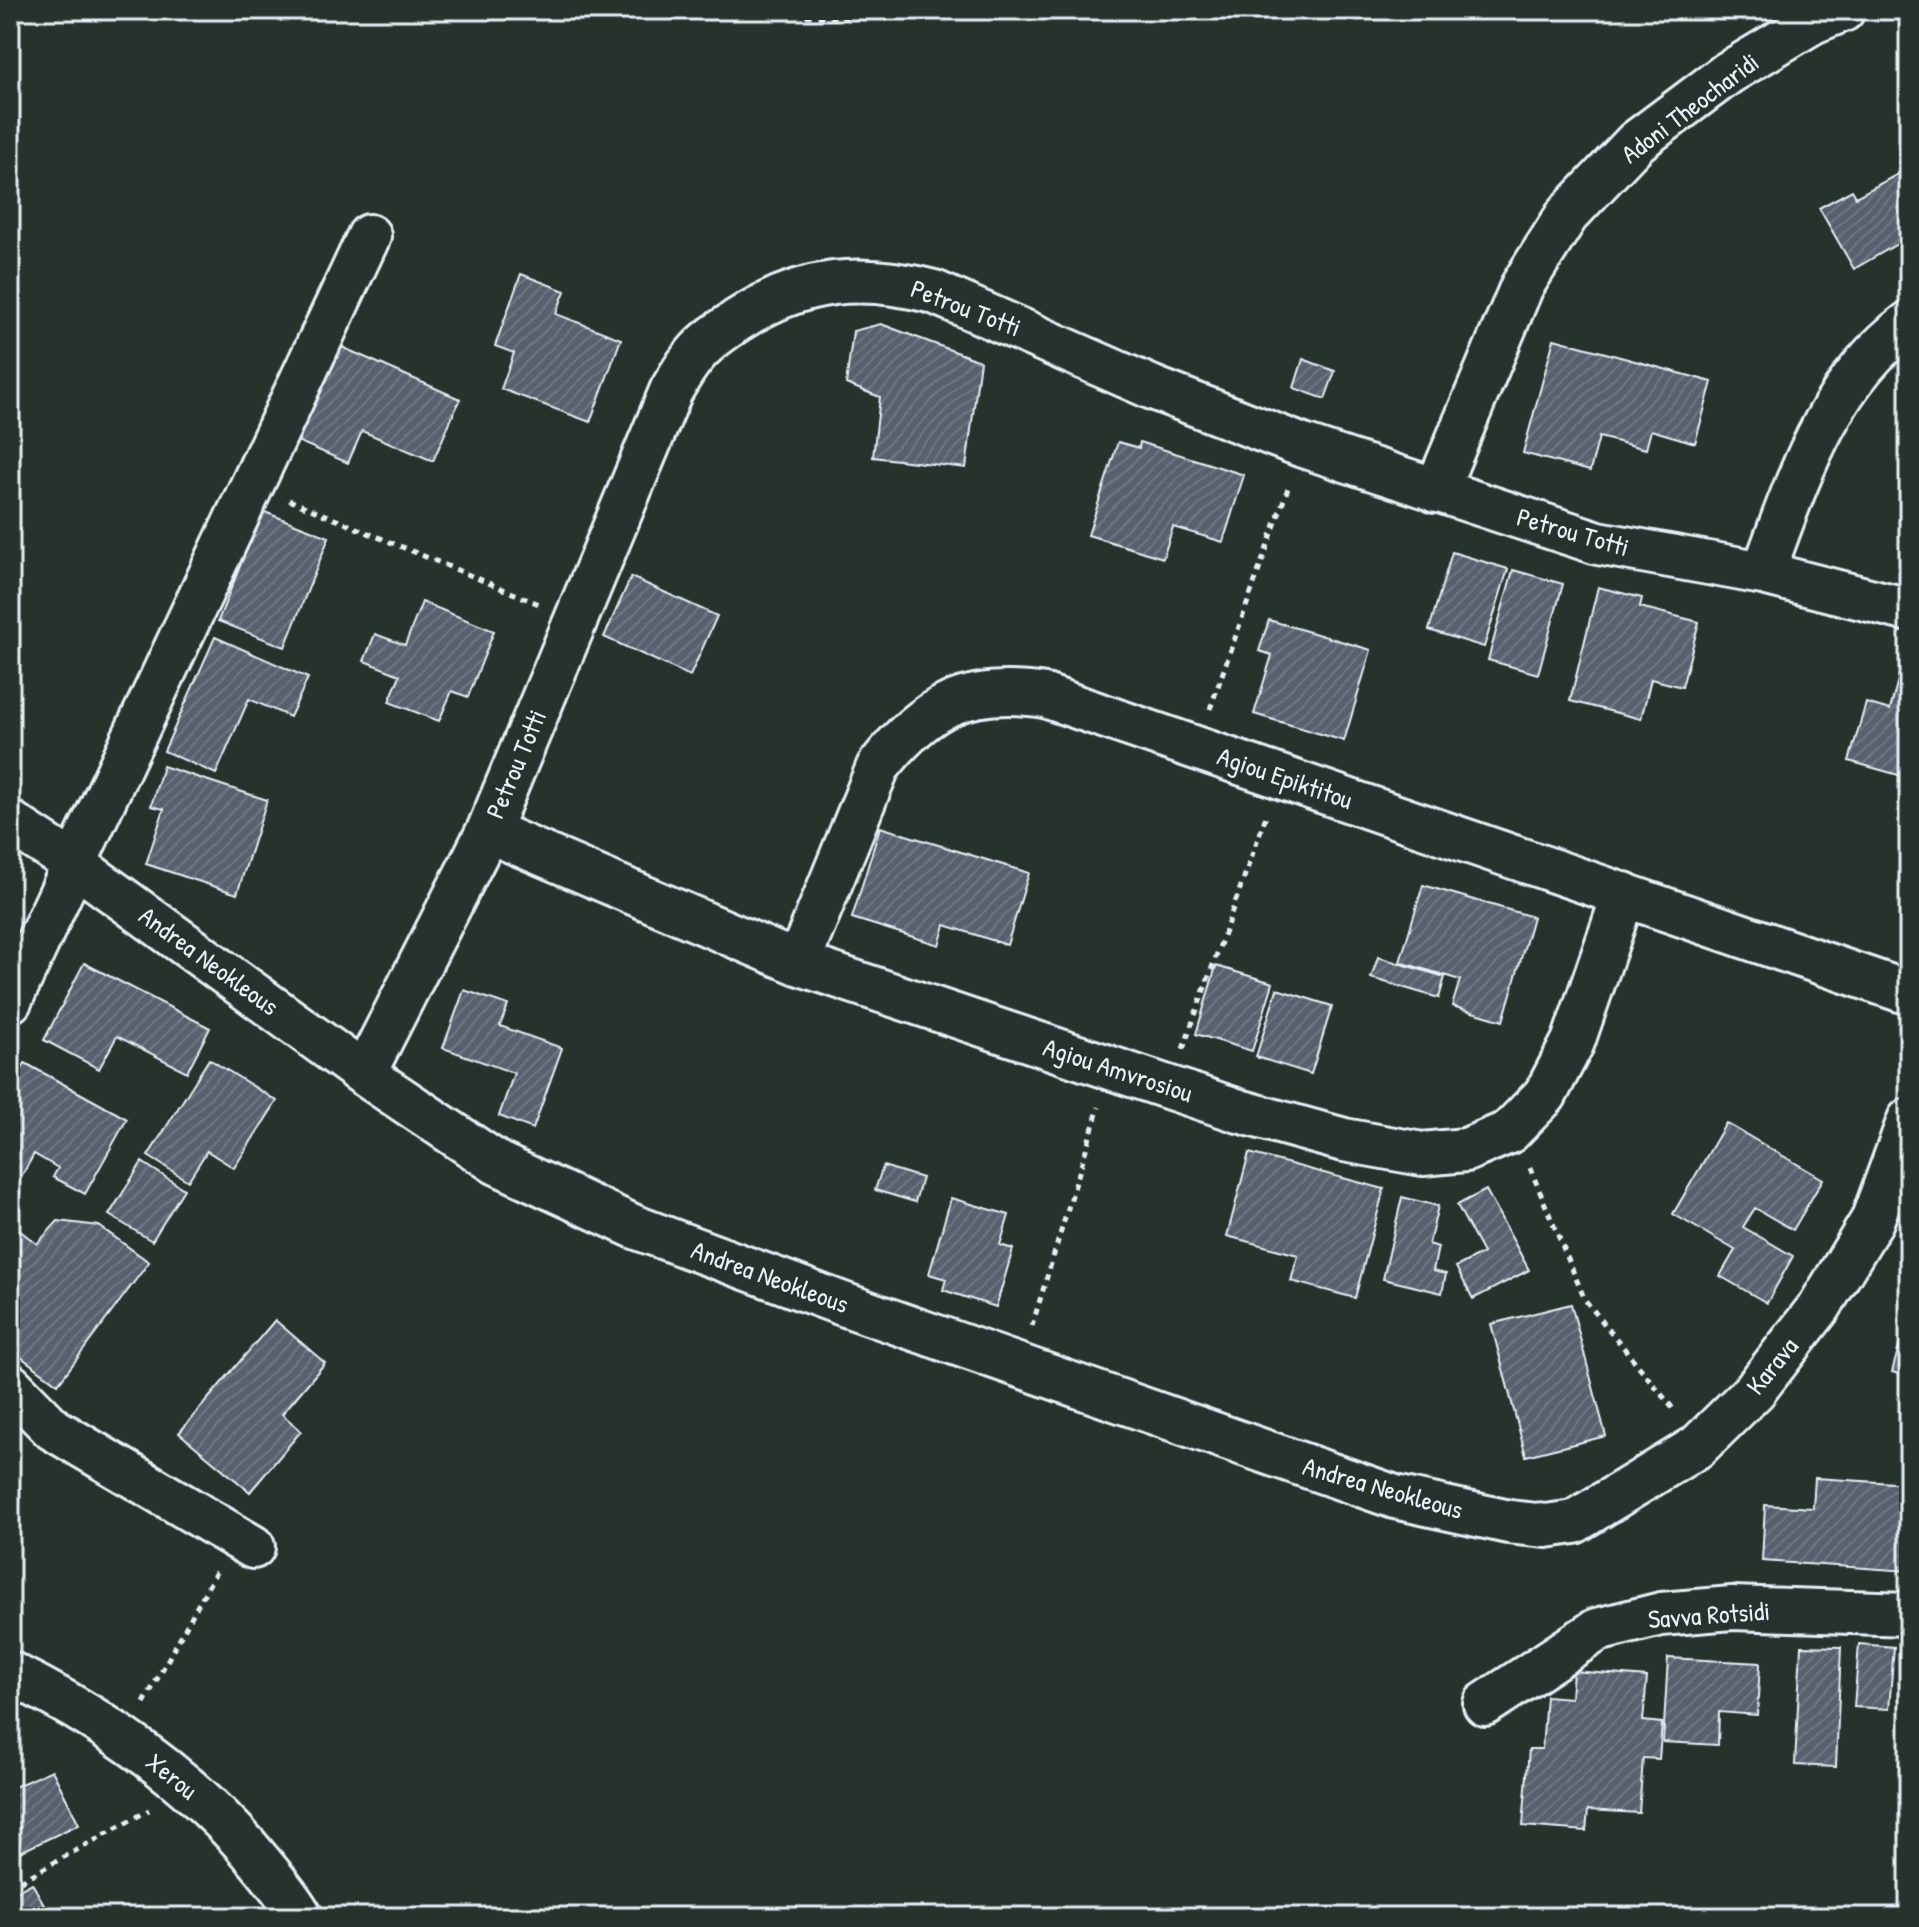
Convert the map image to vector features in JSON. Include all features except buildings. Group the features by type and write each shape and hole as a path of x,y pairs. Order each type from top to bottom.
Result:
{"street":[{"name":"Adoni Theocharidi","path":"1436,491 1522,286 1567,215 1636,142 1728,73 1813,22 1843,10"},
{"path":"10,1001 369,236"},
{"name":"Petrou Totti","path":"364,1074 488,831 671,391 695,354 752,311 784,294 856,280 898,282 934,292 1153,388 1303,446 1436,491 1598,543 1763,573 1909,610"},
{"path":"1763,573 1810,447 1854,376 1892,335 1909,323"},
{"name":"Agiou Epiktitou","path":"798,963 878,767 922,718 977,695 1010,691 1045,696 1909,993"},
{"name":"Andrea Neokleous","path":"10,822 73,863 364,1074 497,1163 635,1227 1395,1497 1509,1522 1546,1526"},
{"name":"Agiou Amvrosiou","path":"488,831 798,963 1239,1111 1344,1140 1422,1154 1466,1150 1513,1128 1545,1095 1573,1042 1624,894"},
{"name":"Karava","path":"1546,1526 1574,1522 1701,1442 1754,1391 1820,1306 1872,1221 1909,1120"},
{"path":"10,1385 53,1429 244,1541"},
{"name":"Savva Rotsidi","path":"1485,1704 1597,1630 1661,1614 1732,1608 1909,1614"},
{"name":"Xerou","path":"10,1673 125,1739 189,1788 245,1842 293,1902 301,1917"}],"path":[{"path":"758,10 802,16 877,17 906,10"},
{"path":"1196,748 1303,446"},
{"path":"252,484 576,619"},
{"path":"1169,1087 1280,777"},
{"path":"1020,1366 1111,1068"},
{"path":"1513,1128 1585,1300 1701,1442"},
{"path":"125,1739 244,1541"},
{"path":"10,1887 189,1788"}]}
